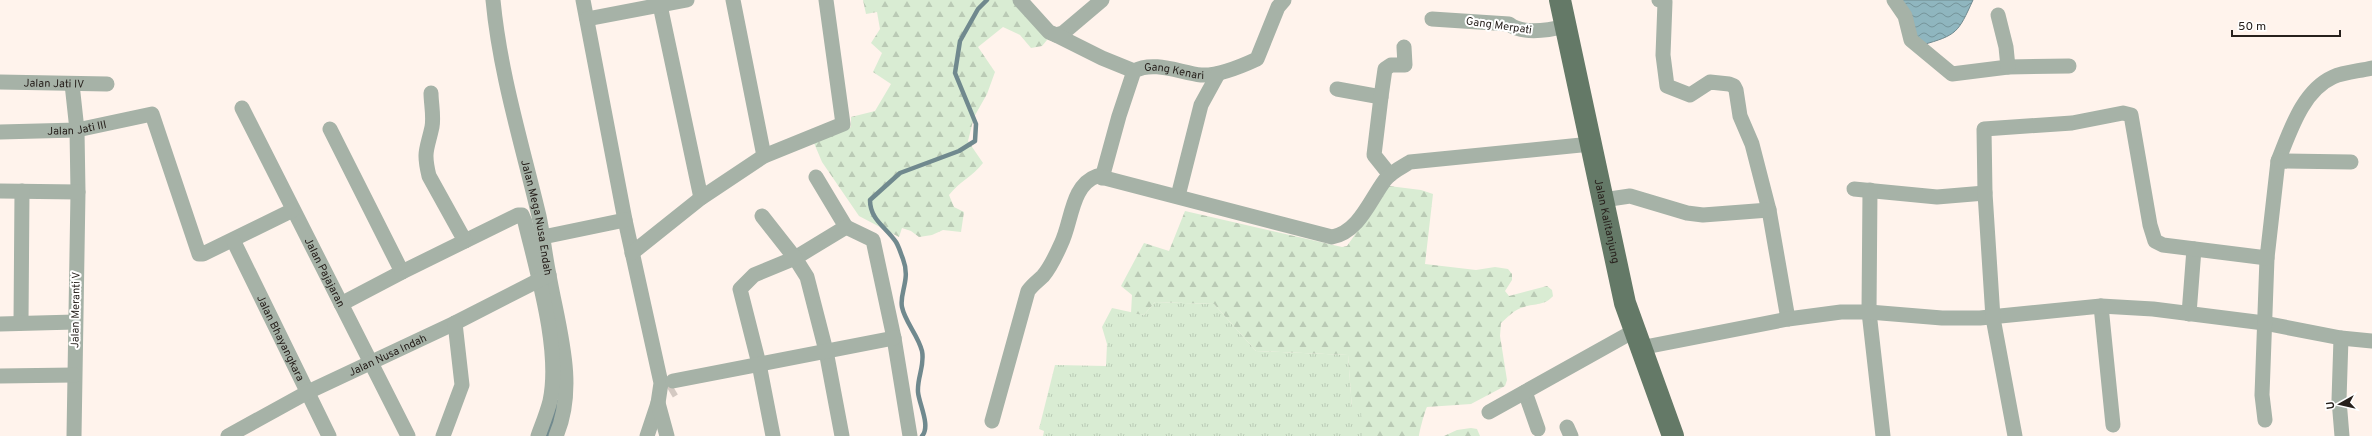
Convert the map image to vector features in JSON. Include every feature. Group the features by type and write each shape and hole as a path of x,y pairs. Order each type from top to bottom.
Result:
{"main road":[{"name":"Jalan Kalitanjung","path":"1560,0 1617,270 1637,339 1671,435"}],"street":[{"name":"Jalan Mega Nusa Endah","path":"493,0 496,35 543,237 544,278 566,371 565,406 556,436"},
{"path":"583,0 632,254 668,388 667,436"},
{"path":"587,19 687,0"},
{"path":"733,0 764,156"},
{"path":"632,254 701,198 764,156 843,124 826,0"},
{"path":"1020,0 1049,32 1102,58 1134,71"},
{"path":"1056,35 1064,33 1102,0"},
{"name":"Gang Kenari","path":"1102,178 1119,116 1134,71 1140,68 1150,67 1201,75 1218,74 1257,59 1278,7 1284,0"},
{"path":"1894,0 1905,16 1911,40 1952,74 2008,67 2069,66"},
{"path":"1665,1 1663,55 1667,86 1690,95 1710,82 1734,86 1736,90 1739,112 1752,144 1769,210 1788,319"},
{"path":"660,5 701,198"},
{"path":"1998,15 2006,47 2008,67"},
{"name":"Gang Merpati","path":"1432,19 1510,24 1516,29 1534,30 1566,26"},
{"path":"1390,176 1374,155 1384,69 1391,64 1405,65 1404,47"},
{"path":"2265,420 2262,395 2267,258 2278,161 2296,117 2320,85 2333,76 2372,68"},
{"path":"1178,196 1201,105 1218,74"},
{"name":"Jalan Jati IV","path":"0,82 107,84"},
{"name":"Jalan Meranti V","path":"72,84 77,130 78,192 73,432"},
{"path":"1336,89 1381,96"},
{"path":"431,92 432,127 425,146 426,162 430,176 465,241"},
{"name":"Jalan Pajajaran","path":"242,108 408,436"},
{"path":"2015,436 1993,318 1985,193 1984,129 2072,123 2124,113 2130,115 2133,121 2150,225 2155,241 2163,245 2267,258"},
{"name":"Jalan Jati III","path":"0,132 77,130 152,114 165,147 197,251 203,254 233,240"},
{"path":"330,129 402,272"},
{"path":"992,420 1028,291 1034,282 1043,276 1062,242 1080,191 1088,179 1097,176 1332,237 1342,235 1363,213 1390,176 1410,162 1591,144"},
{"path":"2278,161 2351,162"},
{"path":"816,177 846,227 873,240 894,338 910,436"},
{"path":"1854,189 1937,197 1985,193"},
{"path":"1870,190 1869,312 1883,436"},
{"path":"0,191 78,192"},
{"path":"21,323 22,191"},
{"path":"1603,200 1630,196 1687,213 1703,215 1769,210"},
{"path":"233,240 293,210"},
{"path":"341,304 465,241 518,215 522,215 544,278 552,360 550,400 538,436"},
{"path":"762,216 795,258 807,277 826,351 842,436"},
{"path":"543,237 625,220"},
{"path":"773,436 759,364 740,289 754,275 795,258 846,227"},
{"name":"Jalan Bhayangkara","path":"233,240 329,436"},
{"path":"2189,314 2194,249"},
{"name":"Jalan Nusa Indah","path":"228,436 308,392 371,364 456,323 544,278"},
{"path":"2101,306 2113,425"},
{"path":"1489,412 1524,392 1637,339 1841,312 1869,312 1942,318 1993,318 2101,306 2189,314 2264,324 2341,338 2372,341"},
{"path":"0,324 75,322"},
{"path":"443,436 462,384 456,323"},
{"path":"668,388 759,364 894,338"},
{"path":"2341,338 2339,400 2342,436"},
{"path":"0,376 74,376"},
{"path":"647,436 668,388"},
{"path":"1524,392 1538,429"}],"green space":[{"path":"863,0 1015,0 1040,29 1047,40 1042,46 1031,48 1020,35 1003,27 978,47 995,72 987,94 974,117 968,141 983,163 949,195 954,207 964,212 961,232 943,230 932,235 919,237 911,231 902,228 899,237 859,216 822,162 814,143 851,127 851,117 875,111 891,84 873,72 882,53 871,43 880,29 877,12 866,14"},
{"path":"1389,186 1421,190 1433,194 1425,264 1476,270 1495,267 1508,269 1512,274 1512,280 1505,291 1509,296 1547,286 1552,290 1553,296 1543,303 1521,308 1501,323 1500,336 1507,380 1505,386 1471,404 1427,407 1419,436 1362,436 1361,408 1352,409 1348,355 1256,351 1214,304 1155,302 1144,315 1131,313 1132,295 1121,286 1144,243 1169,251 1185,211 1342,247 1347,246"},
{"path":"1155,302 1214,304 1256,351 1348,355 1352,408 1362,407 1362,436 1043,436 1044,431 1039,429 1055,365 1106,366 1107,344 1102,327 1112,308 1144,315"},
{"path":"1471,428 1477,429 1480,436 1444,436 1457,430"}],"water":[{"path":"1897,0 1973,0 1964,20 1955,31 1943,38 1922,45"}],"waterway":[{"path":"922,436 925,421 918,387 923,356 918,339 906,318 902,307 906,273 905,267 896,242 879,223 873,213 870,200 900,173 959,151 975,141 976,124 955,73 960,41 978,9 987,0"},
{"path":"548,436 557,402"}],"tunnel":[{"path":"669,391 674,388"}]}
